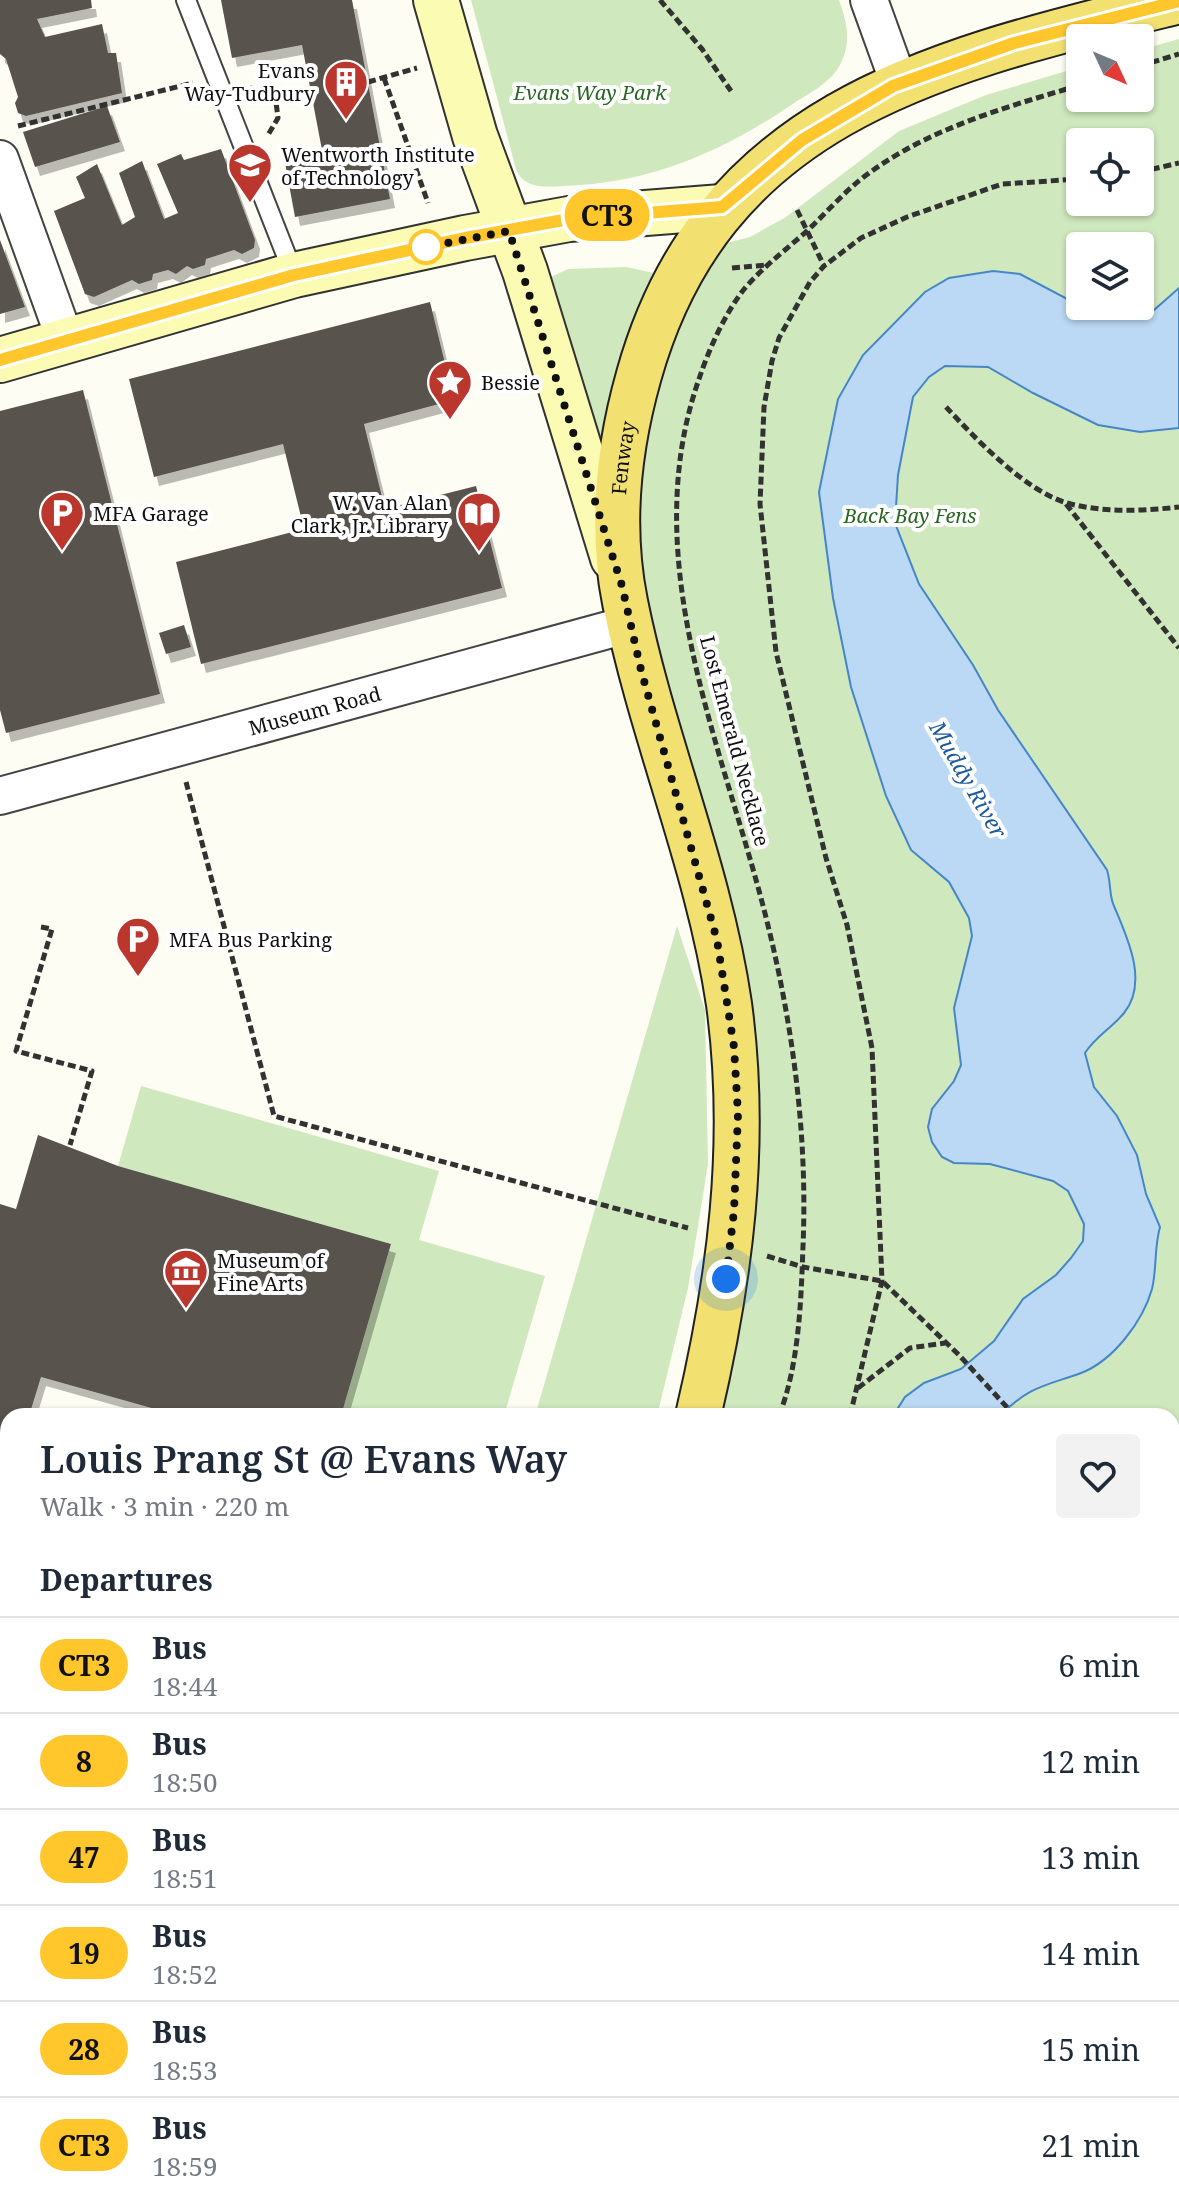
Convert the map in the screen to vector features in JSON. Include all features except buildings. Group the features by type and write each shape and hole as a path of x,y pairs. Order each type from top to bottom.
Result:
{"main road":[{"path":"436,0 475,136 509,231 626,605"},
{"name":"Fenway","path":"700,1408 718,1324 733,1221 738,1114 734,1047 711,911 626,605 617,544 620,468 637,381 659,316 700,235 722,207 802,140 899,83 1014,43 1179,1"},
{"path":"0,360 294,275 569,219 722,207"}],"street":[{"path":"869,0 899,83"},
{"path":"0,159 66,342"},
{"name":"Museum Road","path":"0,796 626,605"}],"lane":[{"path":"186,0 294,275"}],"path":[{"path":"660,0 702,49 731,91"},
{"path":"1154,62 1179,54"},
{"path":"368,82 418,67"},
{"path":"18,126 218,77"},
{"path":"384,78 428,203"},
{"name":"Lost Emerald Necklace","path":"782,1408 791,1384 803,1267 806,1183 788,1013 761,898 699,682 679,575 675,510 682,439 708,354 742,292 865,176 925,138 962,122 1066,89"},
{"path":"275,98 311,91"},
{"path":"1154,169 1179,163"},
{"path":"852,1408 882,1281 872,1048 847,925 826,858 776,652 760,504 763,419 772,361 798,300 824,266 861,238 969,193 1016,182 1066,180"},
{"path":"797,210 824,266"},
{"path":"946,407 1003,462 1065,502 1179,648"},
{"path":"1065,502 1143,511 1179,507"},
{"path":"185,777 274,1116 688,1228"},
{"path":"41,927 52,929 16,1051 92,1071 70,1145"},
{"path":"764,1255 803,1267 882,1281 959,1355 1008,1408"},
{"path":"858,1388 910,1348 946,1343"}],"green space":[{"name":"Evans Way Park","path":"471,0 839,0 847,41 840,65 826,82 768,120 713,150 656,172 626,179 543,186 524,180 516,169"},
{"name":"Back Bay Fens","path":"1179,39 1179,1408 723,1408 751,1260 760,1101 750,995 743,956 651,624 644,584 642,494 653,407 680,323 699,283 723,244 750,237 786,217 899,131 986,95 1066,71 1066,112 1154,112 1154,46"},
{"path":"626,267 654,273 621,359 601,448 551,277 568,269"},
{"path":"677,926 705,1010 708,1164 688,1288 659,1408 537,1408"},
{"path":"141,1086 439,1171 419,1240 545,1276 506,1408 343,1408 391,1244 118,1166"}],"water":[{"name":"Muddy River","path":"993,271 1020,274 1066,298 1066,320 1154,320 1154,310 1179,288 1179,428 1140,432 1098,425 988,367 945,366 929,377 913,397 898,475 895,523 919,584 973,665 998,710 1107,870 1112,902 1125,931 1135,974 1135,988 1124,1013 1085,1053 1094,1087 1117,1116 1137,1155 1146,1194 1160,1227 1152,1289 1142,1314 1115,1350 1093,1367 1047,1384 1008,1408 898,1408 905,1397 924,1383 961,1369 994,1341 1023,1299 1056,1275 1071,1258 1083,1241 1084,1224 1068,1191 1053,1181 990,1164 954,1163 942,1157 932,1142 928,1127 932,1109 954,1081 961,1065 954,1008 972,936 969,918 949,882 911,850 886,796 851,687 833,598 819,492 838,399 863,355 925,292 949,278"}],"bus line":[{"name":"CT3","path":"0,360 294,275 465,238 569,219 722,207 770,163 802,140 893,86 1014,43 1179,1"}],"place":[{"name":"Evans Way-Tudbury","path":"346,121"},
{"name":"Wentworth Institute of Technology","path":"250,204"},
{"name":"Bessie","path":"450,421"},
{"name":"MFA Garage","path":"62,552"},
{"name":"W. Van Alan Clark, Jr. Library","path":"479,553"},
{"name":"MFA Bus Parking","path":"138,978"},
{"name":"Museum of Fine Arts","path":"186,1310"}],"route":[{"path":"426,247 416,249 509,231 525,271 622,586 641,670 711,911 728,1002 738,1114 734,1211 726,1279"}]}
